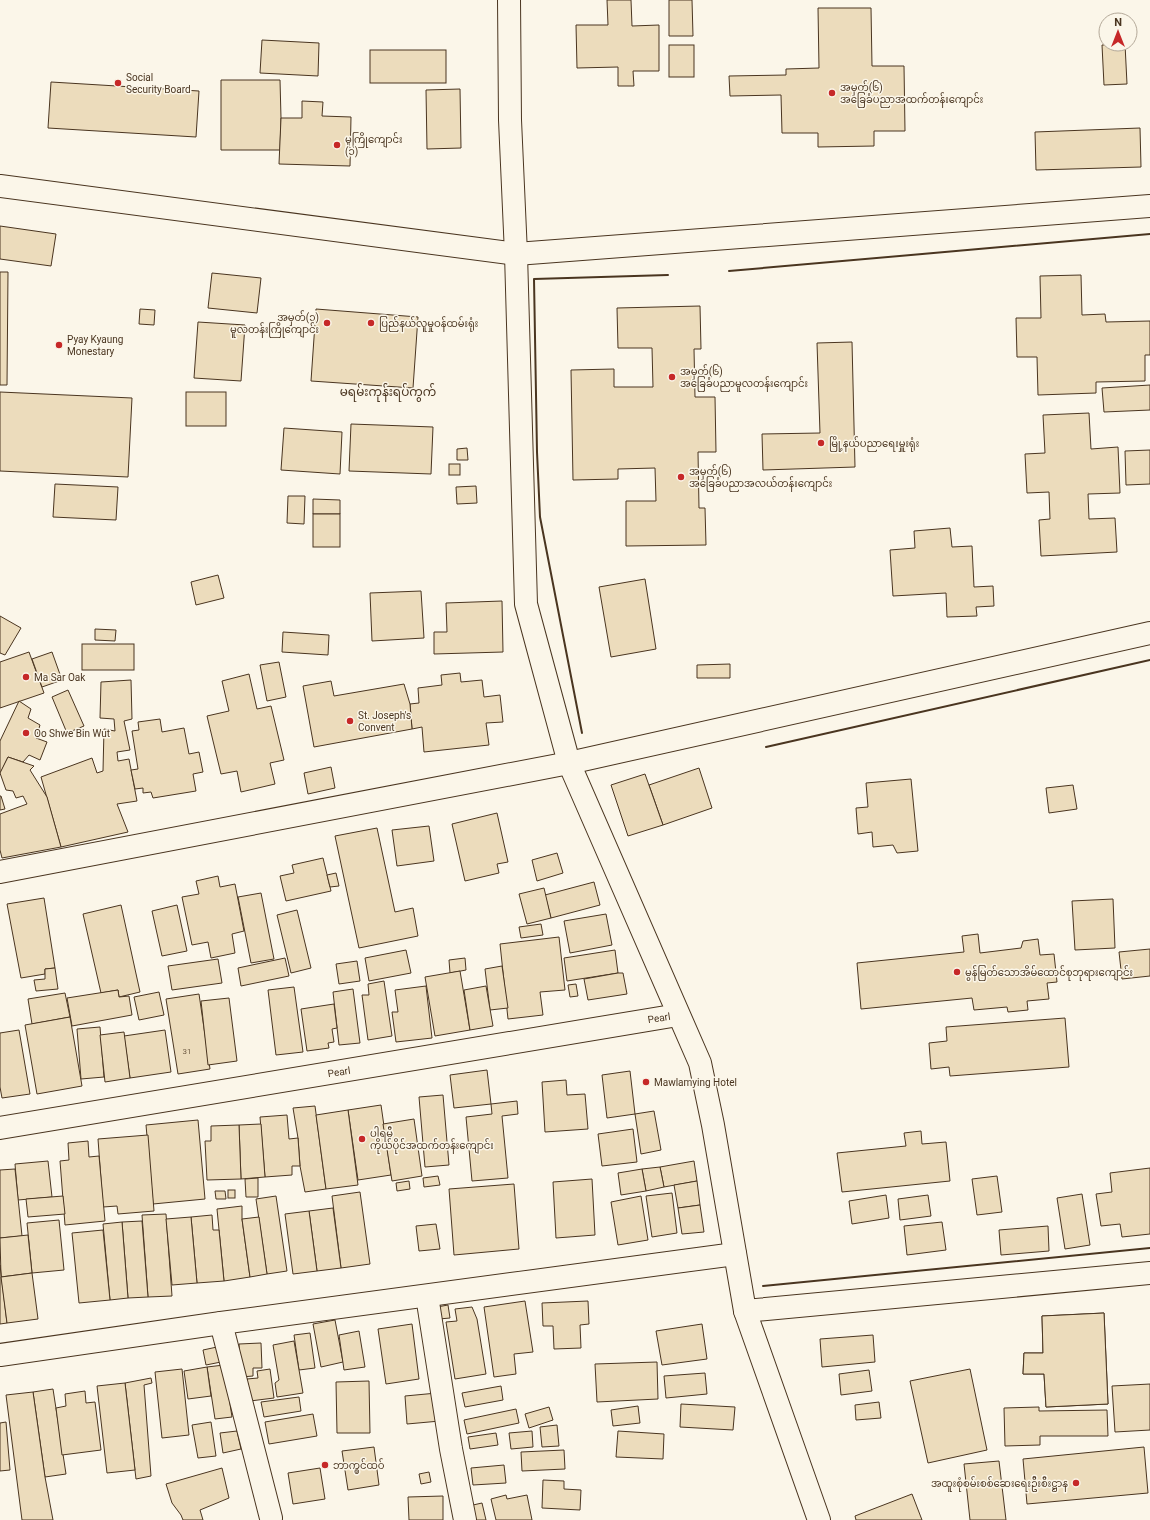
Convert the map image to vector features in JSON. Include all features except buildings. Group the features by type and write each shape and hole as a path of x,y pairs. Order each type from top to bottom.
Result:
{"street":[{"path":"509,0 510,120 516,254 526,604 569,763 700,1063 713,1126 745,1311 819,1520"},
{"path":"0,186 516,254 1150,206"},
{"path":"0,872 569,763 1150,633"},
{"name":"Pearl","path":"0,1128 678,1015"},
{"path":"0,1355 221,1323 735,1254"},
{"path":"745,1311 1150,1273"},
{"path":"427,1296 451,1449 465,1520"},
{"path":"221,1323 271,1518"}],"wall":[{"path":"729,271 1150,234"},
{"path":"582,733 540,517 537,452 534,279 668,275"},
{"path":"766,747 1150,660"},
{"path":"763,1286 1150,1248"}],"place":[{"name":"Social Security Board","path":"118,83"},
{"name":"အမှတ်(၆) အခြေခံပညာအထက်တန်းကျောင်း","path":"832,93"},
{"name":"မူကြိုကျောင်း (၁)","path":"337,145"},
{"name":"အမှတ်(၁) မူလတန်းကြိုကျောင်း","path":"327,323"},
{"name":"ပြည်နယ်လူမှုဝန်ထမ်းရုံး","path":"371,323"},
{"name":"Pyay Kyaung Monestary","path":"59,345"},
{"name":"အမှတ်(၆) အခြေခံပညာမူလတန်းကျောင်း","path":"672,377"},
{"name":"မြို့နယ်ပညာရေးမှူးရုံး","path":"821,443"},
{"name":"အမှတ်(၆) အခြေခံပညာအလယ်တန်းကျောင်း","path":"681,477"},
{"name":"Ma Sar Oak","path":"26,677"},
{"name":"St. Joseph's Convent","path":"350,721"},
{"name":"Oo Shwe Bin Wut","path":"26,733"},
{"name":"မွန်မြတ်သောအိမ်ထောင်စုဘုရားကျောင်း","path":"957,972"},
{"name":"Mawlamying Hotel","path":"646,1082"},
{"name":"ပါရမီ ကိုယ်ပိုင်အထက်တန်းကျောင်း","path":"362,1139"},
{"name":"ဘာက္ၜၚ်ထဝ်","path":"325,1465"},
{"name":"အထူးစုံစမ်းစစ်ဆေးရေးဦးစီးဋ္ဌာန","path":"1076,1483"}],"district":[{"name":"မရမ်းကုန်းရပ်ကွက်","path":"388,392"}]}
